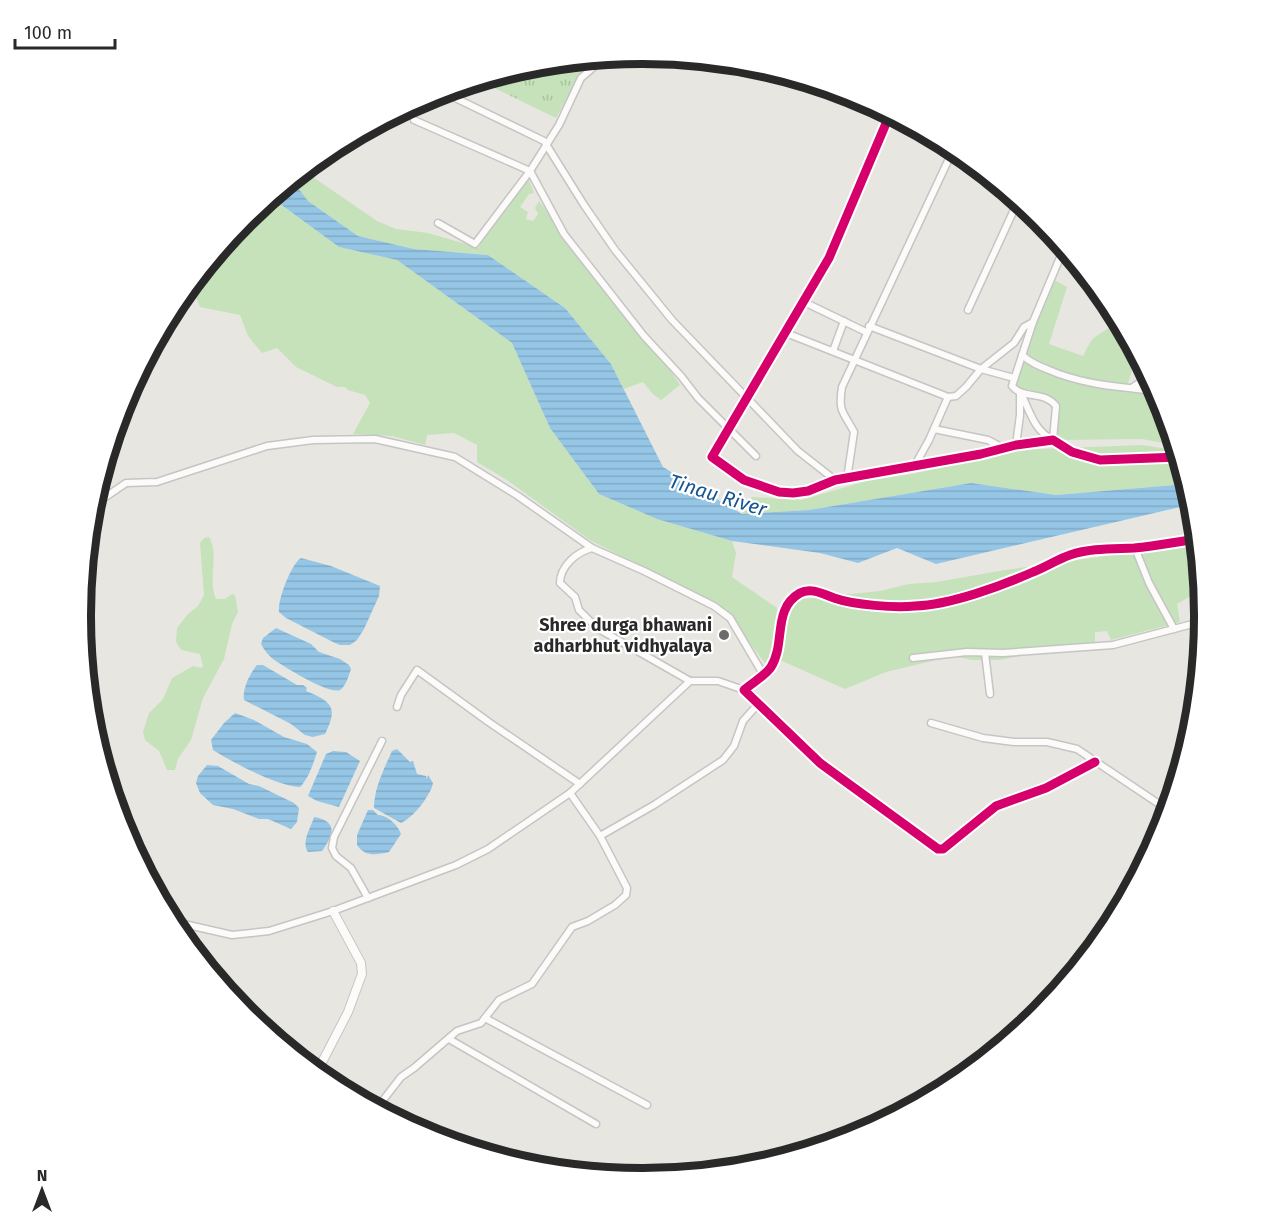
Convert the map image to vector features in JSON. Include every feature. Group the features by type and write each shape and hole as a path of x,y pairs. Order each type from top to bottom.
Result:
{"street":[{"path":"438,223 475,244 530,171 560,125 581,78 593,67"},
{"path":"455,98 547,144 615,250 672,320 798,451 835,480"},
{"path":"414,120 530,171 564,234 644,336 729,431 756,456"},
{"path":"887,121 829,258 712,457 744,480 779,492 793,493 808,491 835,480 1053,440"},
{"path":"847,479 854,432 842,414 839,404 842,387 950,157"},
{"path":"968,310 1014,209"},
{"path":"1061,256 1033,322 1012,386 1020,392 1034,423 1043,435 1072,452 1100,459 1170,457"},
{"path":"804,302 844,321 981,369 1014,378"},
{"path":"832,351 844,321"},
{"path":"786,333 948,397 956,396 981,369 1014,343 1024,327 1033,322"},
{"path":"1022,355 1032,364 1084,382 1145,390"},
{"path":"1131,388 1141,382"},
{"path":"1020,392 1045,396 1056,406 1053,440"},
{"path":"1016,445 1020,392"},
{"path":"915,465 948,397"},
{"path":"934,429 988,440 1004,448"},
{"path":"104,498 126,483 157,482 267,446 313,440 375,439 455,457 518,496 592,548 644,571 720,610 730,618 763,674"},
{"path":"744,690 771,668 783,613 789,600 805,590 812,590 837,599 887,606 916,606 941,602 984,590 1033,572 1070,554 1188,540"},
{"path":"592,548 580,551 570,561 560,577 560,583 575,597 579,610 597,628 690,681 718,681 744,690 820,764 940,849 943,849 996,806 1046,788 1095,762"},
{"path":"1135,548 1149,583 1174,629"},
{"path":"913,658 967,652 1003,653 1113,645 1194,624"},
{"path":"985,652 990,694"},
{"path":"397,707 401,695 417,670 580,784"},
{"path":"186,924 232,935 269,931 333,911 456,866 488,849 570,793 690,681"},
{"path":"600,836 654,805 723,760 734,746 743,721 759,703"},
{"path":"931,723 983,738 1014,742 1047,742 1077,749 1160,805"},
{"path":"368,898 351,868 336,856 332,848 334,837 382,741"},
{"path":"382,1102 401,1077 457,1031 477,1025 499,1000 532,984 572,927 588,921 615,905 626,895 627,888 600,836 570,793"},
{"path":"321,1064 348,1012 362,974 361,963 333,911"},
{"path":"485,1018 648,1105"},
{"path":"449,1039 596,1124"}],"green space":[{"path":"584,68 556,118 490,86 535,75"},
{"path":"311,175 377,221 396,229 428,233 479,248 482,240 528,178 534,193 529,194 520,207 528,212 526,219 533,221 538,214 535,208 539,201 619,308 667,365 680,385 661,400 643,382 624,389 611,364 565,308 488,255 414,249 358,236 308,201 297,186"},
{"path":"279,201 339,247 397,260 512,343 550,428 599,494 657,519 732,541 736,553 732,577 777,608 773,656 765,663 730,613 590,540 507,480 477,462 477,445 454,433 427,435 425,445 392,436 353,434 370,403 365,395 345,387 337,387 296,367 277,348 262,353 248,336 240,315 200,307 195,294 205,280 228,252"},
{"path":"1054,280 1067,287 1049,344 1083,356 1092,340 1111,325 1133,365 1127,387 1059,372 1034,362 1024,355"},
{"path":"1023,362 1089,386 1147,394 1166,443 1142,439 1056,440 1058,405 1051,397 1014,387"},
{"path":"1143,445 1167,449 1178,485 1056,495 971,483 809,510 742,514 752,497 802,500 866,481 912,474 1017,450"},
{"path":"209,537 213,552 213,584 216,599 225,599 232,594 235,595 238,612 232,624 224,659 203,698 191,740 178,759 175,770 167,770 159,751 145,740 143,732 149,713 163,699 172,678 193,666 201,668 203,666 200,654 181,650 176,642 177,628 198,606 204,595 200,543 204,538"},
{"path":"1189,546 1193,595 1177,604 1180,622 1111,640 1107,631 1095,632 1095,648 1037,653 999,660 972,660 953,656 886,672 845,689 780,660 783,628 794,600 880,591 909,584 937,582 1170,547"}],"water":[{"path":"297,186 308,201 358,236 414,249 488,255 565,308 611,364 663,467 742,514 809,510 971,483 1056,495 1178,485 1183,506 936,564 897,548 858,563 820,553 732,541 657,519 599,494 550,428 512,343 397,260 339,247 279,201"},
{"path":"301,558 331,566 380,586 379,596 364,629 357,640 350,645 333,642 286,618 279,612 280,600 286,583 293,567"},
{"path":"276,628 311,644 319,652 340,659 349,665 351,669 342,688 334,690 326,688 271,657 261,644 263,638"},
{"path":"257,665 263,665 297,685 303,685 307,688 306,691 327,703 332,712 325,734 313,737 305,735 291,724 244,700 247,681"},
{"path":"235,713 254,720 284,737 307,744 317,752 308,775 300,787 267,778 213,750 211,740"},
{"path":"397,749 410,762 413,761 417,774 426,776 427,779 428,775 433,783 421,806 401,823 374,808 380,779 392,751"},
{"path":"333,751 346,752 360,761 339,807 308,796 326,754"},
{"path":"207,765 218,766 249,784 259,786 294,803 299,808 297,822 291,829 268,819 259,819 233,809 213,805 200,793 196,783 198,776"},
{"path":"368,810 373,810 388,819 400,831 401,834 389,852 367,853 357,845 357,835"},
{"path":"314,817 327,822 332,830 322,851 308,852 306,839"}],"cycle path":[{"path":"887,121 829,258 712,457 744,480 779,492 793,493 808,491 835,480 1053,440 1072,452 1100,460 1170,457"},
{"path":"1095,762 1046,788 996,806 943,849 938,849 820,763 744,690 771,667 778,648 782,617 791,600 804,591 874,605 907,607 929,605 991,589 1065,557 1086,551 1142,547 1188,540"}],"place":[{"name":"Shree durga bhawani adharbhut vidhyalaya","path":"724,635"}],"water label":[{"name":"Tinau River","path":"718,495"}]}
